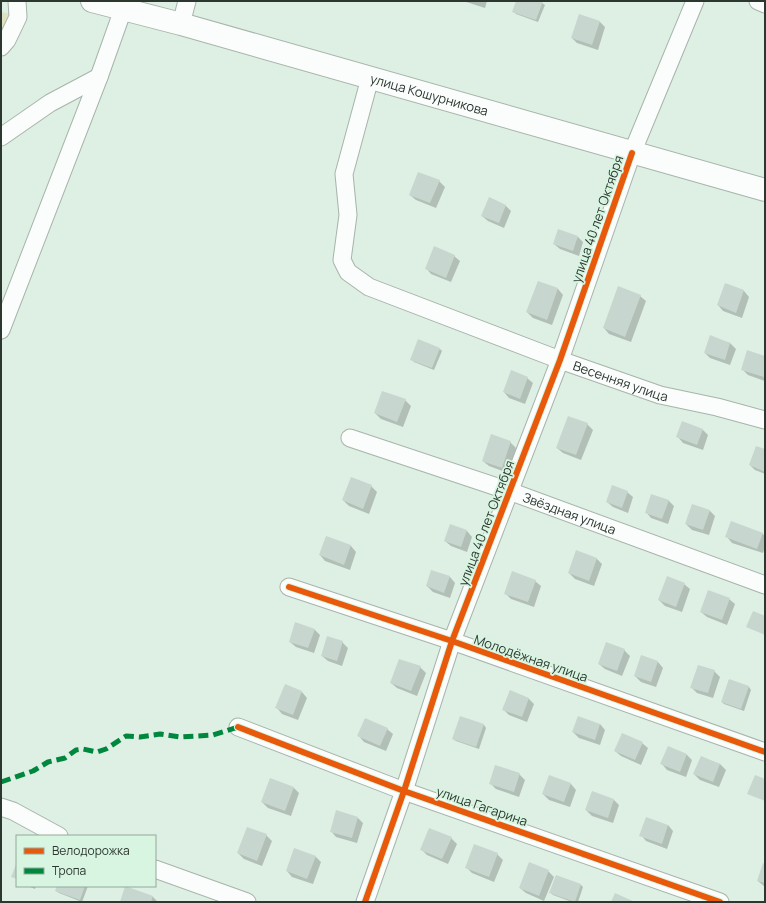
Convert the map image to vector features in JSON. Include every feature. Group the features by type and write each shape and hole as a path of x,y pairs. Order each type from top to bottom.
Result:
{"main road":[{"name":"улица Кошурникова","path":"92,1 125,5 181,24 765,190"}],"street":[{"path":"1,47 7,40 18,17 17,1"},
{"path":"181,24 187,1"},
{"name":"улица 40 лет Октября","path":"365,902 404,791 452,641 560,360 632,153 695,1"},
{"path":"758,1 765,4"},
{"path":"1,330 99,77 125,5"},
{"path":"1,137 50,103 99,77"},
{"name":"Весенняя улица","path":"370,78 344,174 348,215 342,260 348,272 369,286 560,360 660,395 717,407 765,420"},
{"name":"Звёздная улица","path":"350,438 510,491 765,585"},
{"name":"Молодёжная улица","path":"289,587 452,641 765,752"},
{"name":"улица Гагарина","path":"238,727 404,791 720,902"},
{"path":"1,807 13,811 57,835"},
{"path":"156,869 247,902"}],"green space":[{"path":"1,12 11,14 1,29"}],"building":[{"path":"516,1 543,1 536,20 512,12"},
{"path":"579,14 600,21 592,45 571,38"},
{"path":"418,172 440,180 430,203 409,195"},
{"path":"489,197 506,205 499,223 481,216"},
{"path":"558,229 578,236 573,251 553,244"},
{"path":"434,246 455,255 446,278 425,269"},
{"path":"538,281 558,288 547,320 526,312"},
{"path":"725,283 744,290 736,313 717,305"},
{"path":"618,286 641,295 625,337 603,328"},
{"path":"710,335 730,343 725,360 704,353"},
{"path":"418,339 440,348 432,368 410,360"},
{"path":"747,350 765,356 764,377 741,370"},
{"path":"511,370 528,377 520,399 503,392"},
{"path":"382,391 406,399 397,422 374,413"},
{"path":"568,416 588,423 576,455 556,448"},
{"path":"682,421 703,429 697,445 676,437"},
{"path":"491,434 511,441 502,468 482,461"},
{"path":"756,446 765,449 765,472 749,465"},
{"path":"351,477 372,485 363,509 342,500"},
{"path":"612,485 628,491 622,508 606,502"},
{"path":"651,494 669,500 662,519 645,513"},
{"path":"692,504 710,510 703,530 685,524"},
{"path":"731,521 763,533 757,549 725,537"},
{"path":"450,524 467,530 461,547 444,541"},
{"path":"326,536 351,545 344,565 319,555"},
{"path":"576,550 597,558 589,581 568,573"},
{"path":"431,570 450,576 444,593 426,586"},
{"path":"512,571 536,580 528,602 504,594"},
{"path":"667,576 685,583 676,607 658,600"},
{"path":"708,590 730,598 722,620 700,612"},
{"path":"753,611 765,616 765,635 746,627"},
{"path":"295,622 315,629 308,648 289,642"},
{"path":"327,636 343,641 337,661 321,656"},
{"path":"606,642 625,649 617,671 598,664"},
{"path":"641,655 658,661 651,682 634,676"},
{"path":"399,659 421,666 411,691 390,683"},
{"path":"698,665 715,670 708,693 690,688"},
{"path":"729,679 749,686 741,709 721,702"},
{"path":"285,684 302,691 293,715 275,708"},
{"path":"510,690 529,698 522,717 502,710"},
{"path":"460,716 484,724 476,747 452,739"},
{"path":"578,716 600,724 595,740 572,732"},
{"path":"365,718 388,728 380,746 357,736"},
{"path":"622,733 643,742 635,760 614,751"},
{"path":"668,746 687,754 680,772 660,764"},
{"path":"701,756 720,764 713,782 693,774"},
{"path":"495,765 520,773 514,792 489,784"},
{"path":"549,775 571,783 564,802 542,794"},
{"path":"755,775 765,779 765,801 747,794"},
{"path":"270,778 294,787 285,811 261,802"},
{"path":"592,791 614,799 608,818 585,810"},
{"path":"336,810 358,817 352,838 330,832"},
{"path":"646,817 668,825 662,844 639,836"},
{"path":"247,827 267,834 257,861 237,853"},
{"path":"429,828 452,837 442,859 420,850"},
{"path":"474,844 498,853 489,877 465,868"},
{"path":"294,848 316,856 307,879 286,871"},
{"path":"529,862 549,870 539,896 519,888"},
{"path":"763,863 765,864 765,883 757,881"},
{"path":"16,864 16,879 11,877"},
{"path":"556,875 581,884 575,902 549,893"},
{"path":"57,887 85,887 80,900 55,891"},
{"path":"125,887 153,896 151,902 120,902"},
{"path":"615,893 635,902 611,902"}],"marked path":[{"path":"1,782 33,771 48,762 65,758 76,750 83,749 97,752 106,749 126,736 140,737 160,734 180,737 213,735 238,727"}],"cycle path":[{"path":"365,902 404,791 452,641 560,360 632,153"},
{"path":"289,587 452,641 765,752"},
{"path":"238,727 404,791 720,902"}]}
